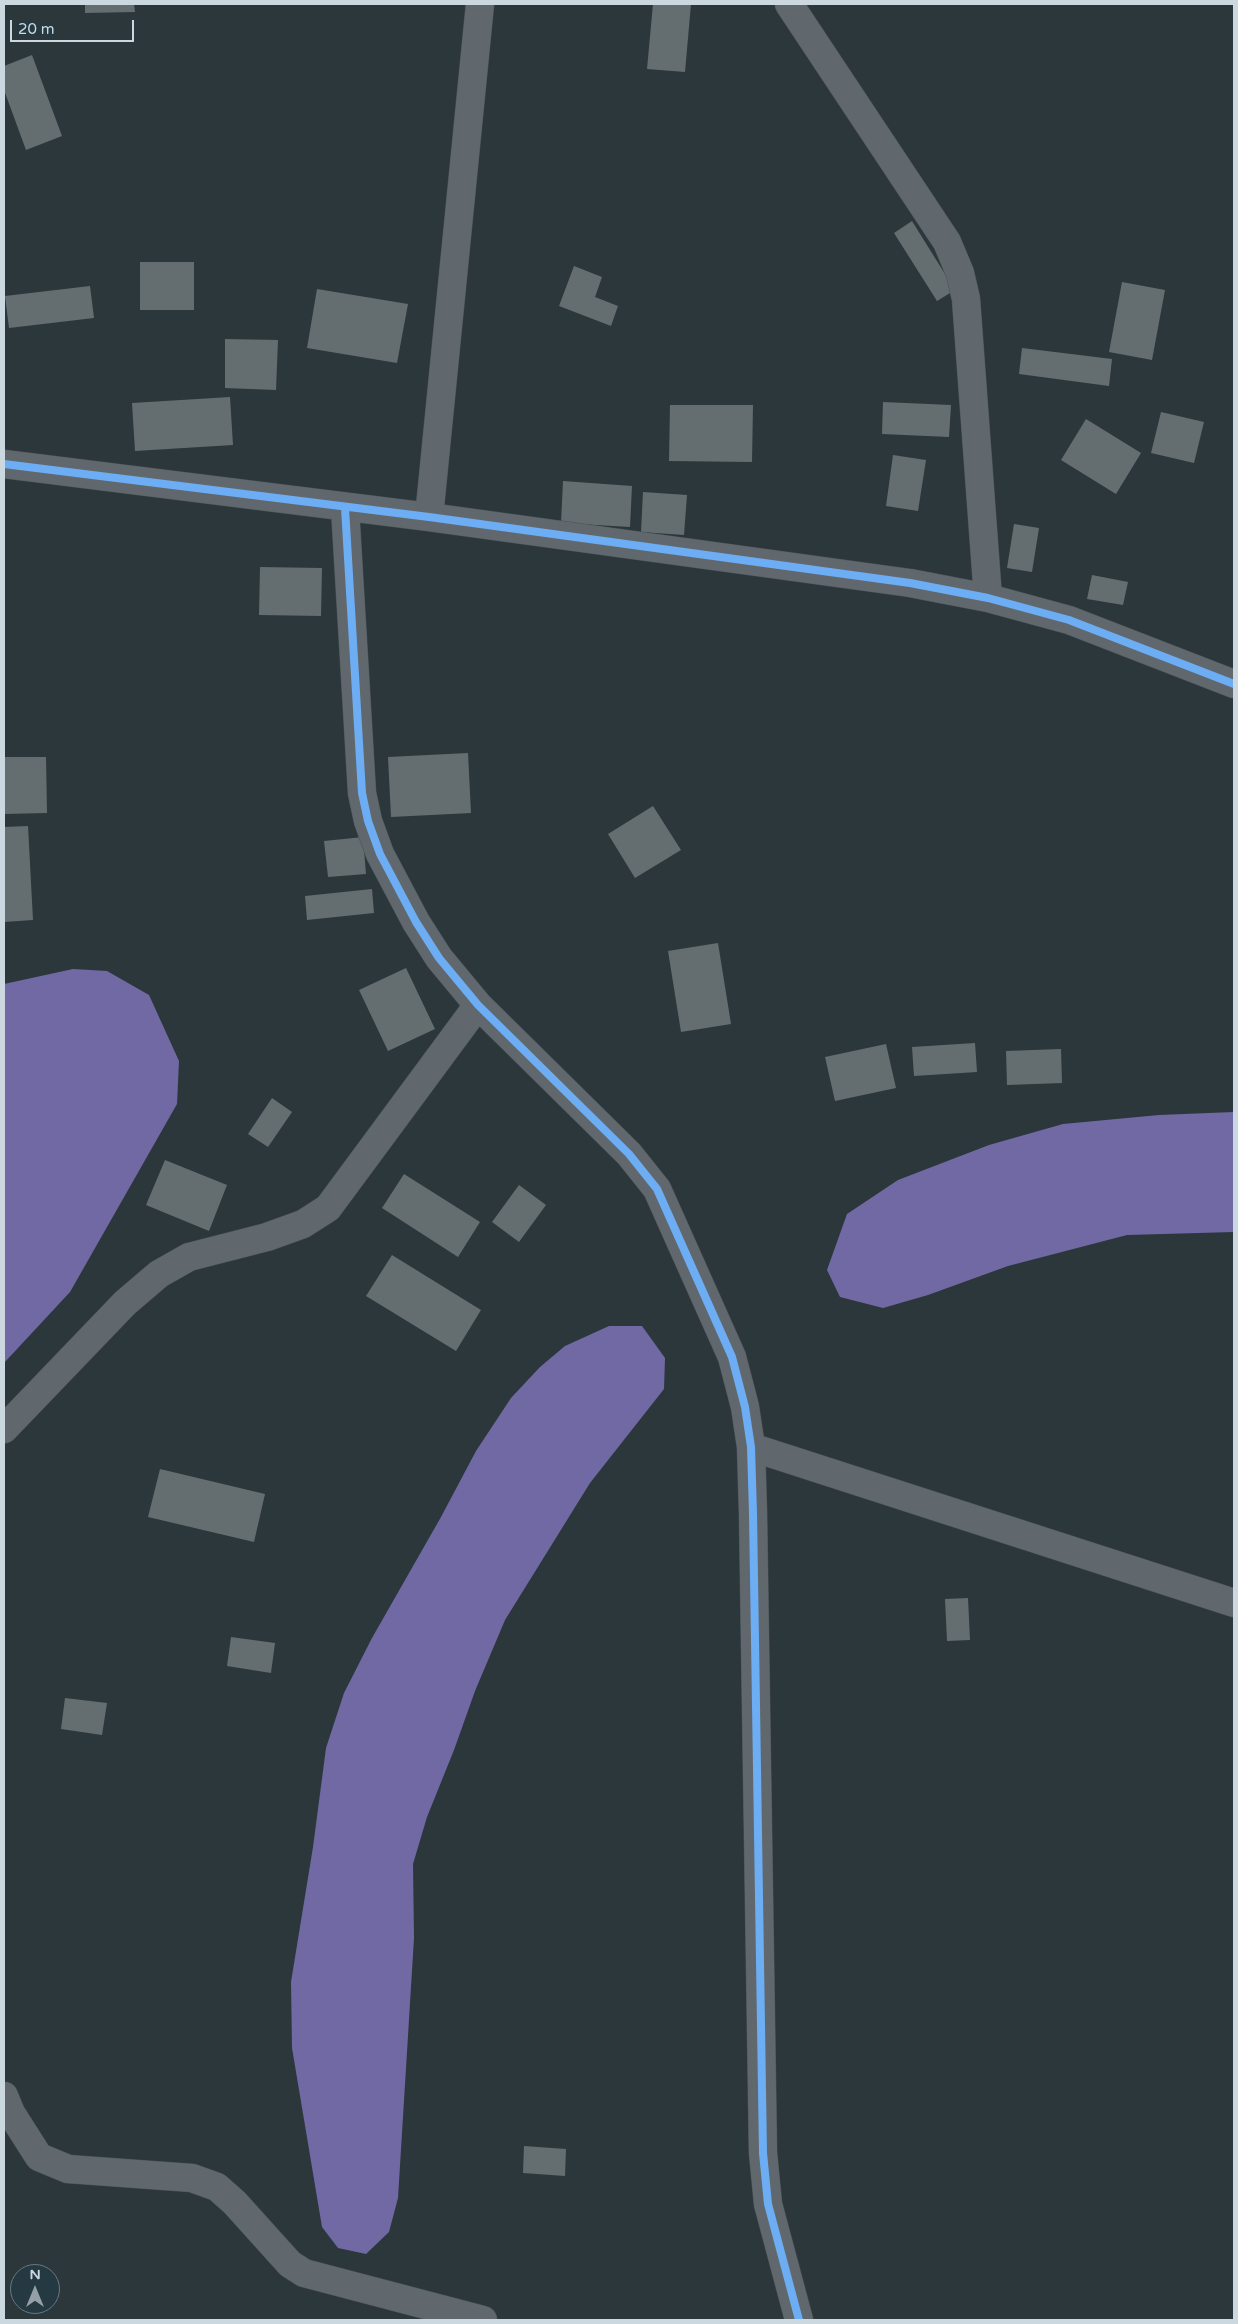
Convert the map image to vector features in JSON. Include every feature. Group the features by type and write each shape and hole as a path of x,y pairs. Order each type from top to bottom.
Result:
{"street":[{"path":"429,517 480,4"},
{"path":"789,4 947,242 960,273 966,299 988,598"},
{"path":"4,464 429,517 910,584 988,598 1069,620 1234,684"},
{"path":"345,508 362,793 368,821 380,854 416,922 439,958 478,1005 629,1154 657,1189 732,1357 745,1407 751,1447 762,2154 768,2204 798,2320"},
{"path":"4,1429 125,1304 159,1274 190,1257 267,1238 303,1224 328,1208 478,1005"},
{"path":"751,1447 1234,1602"},
{"path":"4,2096 11,2113 39,2157 68,2169 192,2178 216,2187 235,2203 290,2264 304,2273 484,2320"}],"shaded area":[{"path":"73,969 107,971 149,995 179,1061 177,1104 70,1292 4,1363 4,984"},
{"path":"1234,1112 1234,1232 1127,1235 1008,1266 928,1295 883,1308 840,1297 827,1270 847,1214 898,1180 989,1145 1063,1124 1159,1115"},
{"path":"609,1326 642,1326 665,1358 664,1389 590,1483 505,1620 475,1691 427,1817 413,1864 414,1938 398,2198 389,2232 366,2254 338,2248 322,2227 292,2048 291,1982 313,1847 326,1748 344,1693 372,1638 476,1451 511,1398 540,1367 565,1346"}],"building":[{"path":"85,4 134,4 135,12 85,13"},
{"path":"653,4 691,4 685,72 647,69"},
{"path":"32,55 62,136 26,150 4,90 4,66"},
{"path":"912,221 955,290 937,301 894,233"},
{"path":"140,262 194,262 194,310 140,310"},
{"path":"574,266 602,277 595,297 618,306 611,326 559,306"},
{"path":"1122,282 1165,290 1152,360 1109,352"},
{"path":"90,286 94,318 9,328 5,296"},
{"path":"317,289 408,304 397,363 307,348"},
{"path":"225,339 278,340 276,390 225,388"},
{"path":"1022,348 1112,359 1109,386 1019,374"},
{"path":"230,397 233,445 135,451 132,403"},
{"path":"883,402 951,405 949,437 882,434"},
{"path":"670,405 753,405 752,462 669,461"},
{"path":"1161,412 1204,422 1194,463 1151,453"},
{"path":"1086,419 1141,453 1116,494 1061,460"},
{"path":"893,455 926,460 918,511 886,506"},
{"path":"563,481 632,486 630,527 561,523"},
{"path":"643,492 687,495 684,535 641,532"},
{"path":"1014,524 1039,528 1032,572 1007,568"},
{"path":"260,567 322,568 321,616 259,615"},
{"path":"1092,575 1128,582 1123,605 1087,599"},
{"path":"468,753 471,813 391,817 388,757"},
{"path":"4,757 46,757 47,813 4,814"},
{"path":"653,806 681,850 635,878 608,834"},
{"path":"28,826 33,920 4,922 4,827"},
{"path":"363,837 366,874 328,877 324,841"},
{"path":"372,889 374,913 307,920 305,896"},
{"path":"718,943 731,1024 681,1032 668,951"},
{"path":"406,968 435,1029 388,1051 359,990"},
{"path":"975,1043 977,1072 914,1076 912,1047"},
{"path":"886,1044 896,1088 835,1101 825,1057"},
{"path":"1061,1049 1062,1083 1007,1085 1006,1051"},
{"path":"272,1098 292,1112 268,1147 248,1134"},
{"path":"165,1160 227,1185 209,1231 146,1205"},
{"path":"404,1174 480,1222 458,1257 382,1208"},
{"path":"519,1185 546,1205 519,1242 492,1222"},
{"path":"392,1255 481,1310 456,1351 366,1296"},
{"path":"160,1469 265,1494 254,1542 148,1517"},
{"path":"968,1598 970,1640 947,1641 945,1599"},
{"path":"231,1637 275,1643 271,1673 227,1666"},
{"path":"65,1698 107,1703 102,1735 61,1729"},
{"path":"524,2146 566,2149 565,2176 523,2173"}],"cycle path":[{"path":"4,464 429,517 910,583 988,598 1069,620 1234,684"},
{"path":"345,508 362,793 368,821 380,854 416,922 439,958 478,1005 629,1154 657,1189 732,1357 745,1407 751,1447 753,1513 763,2153 768,2204 799,2320"}]}
